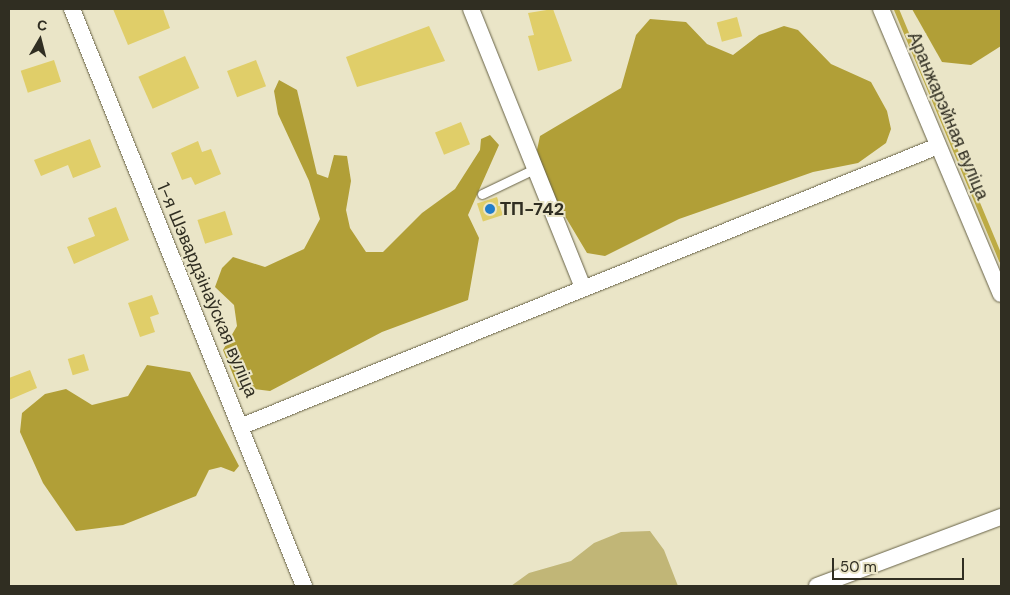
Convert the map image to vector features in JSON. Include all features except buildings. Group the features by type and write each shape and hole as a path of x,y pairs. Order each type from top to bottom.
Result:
{"street":[{"name":"1-я Шэвардзінаўская вуліца","path":"72,9 242,426 304,586"},
{"path":"471,9 532,170 583,288"},
{"name":"Аранжарэйная вуліца","path":"881,9 1001,294"},
{"path":"242,426 938,146"},
{"path":"817,586 1001,517"}],"lane":[{"path":"482,194 532,170"}],"shaded area":[{"path":"912,9 1001,9 1001,46 971,65 942,62"},
{"path":"650,19 686,22 707,44 733,55 759,35 784,26 798,30 831,64 871,82 887,111 891,129 886,143 858,163 813,172 679,219 605,256 587,253 547,186 537,150 540,136 621,88 636,35"},
{"path":"279,80 297,90 317,174 328,178 334,155 347,156 351,181 346,210 350,228 366,252 383,252 422,213 455,189 480,150 481,139 490,135 499,145 468,215 479,238 468,300 382,332 270,391 238,387 223,350 237,326 234,305 215,287 222,268 233,257 265,267 304,249 320,219 309,181 278,114 274,91"},
{"path":"147,365 190,372 239,466 234,472 221,467 209,470 196,496 123,525 76,531 43,483 20,432 22,413 45,394 66,389 92,405 128,396"},
{"path":"650,531 664,550 678,586 511,586 529,573 571,561 594,543 621,532"}],"waterway":[{"path":"896,9 1001,260"}],"place":[{"name":"ТП-742","path":"490,209"}]}
